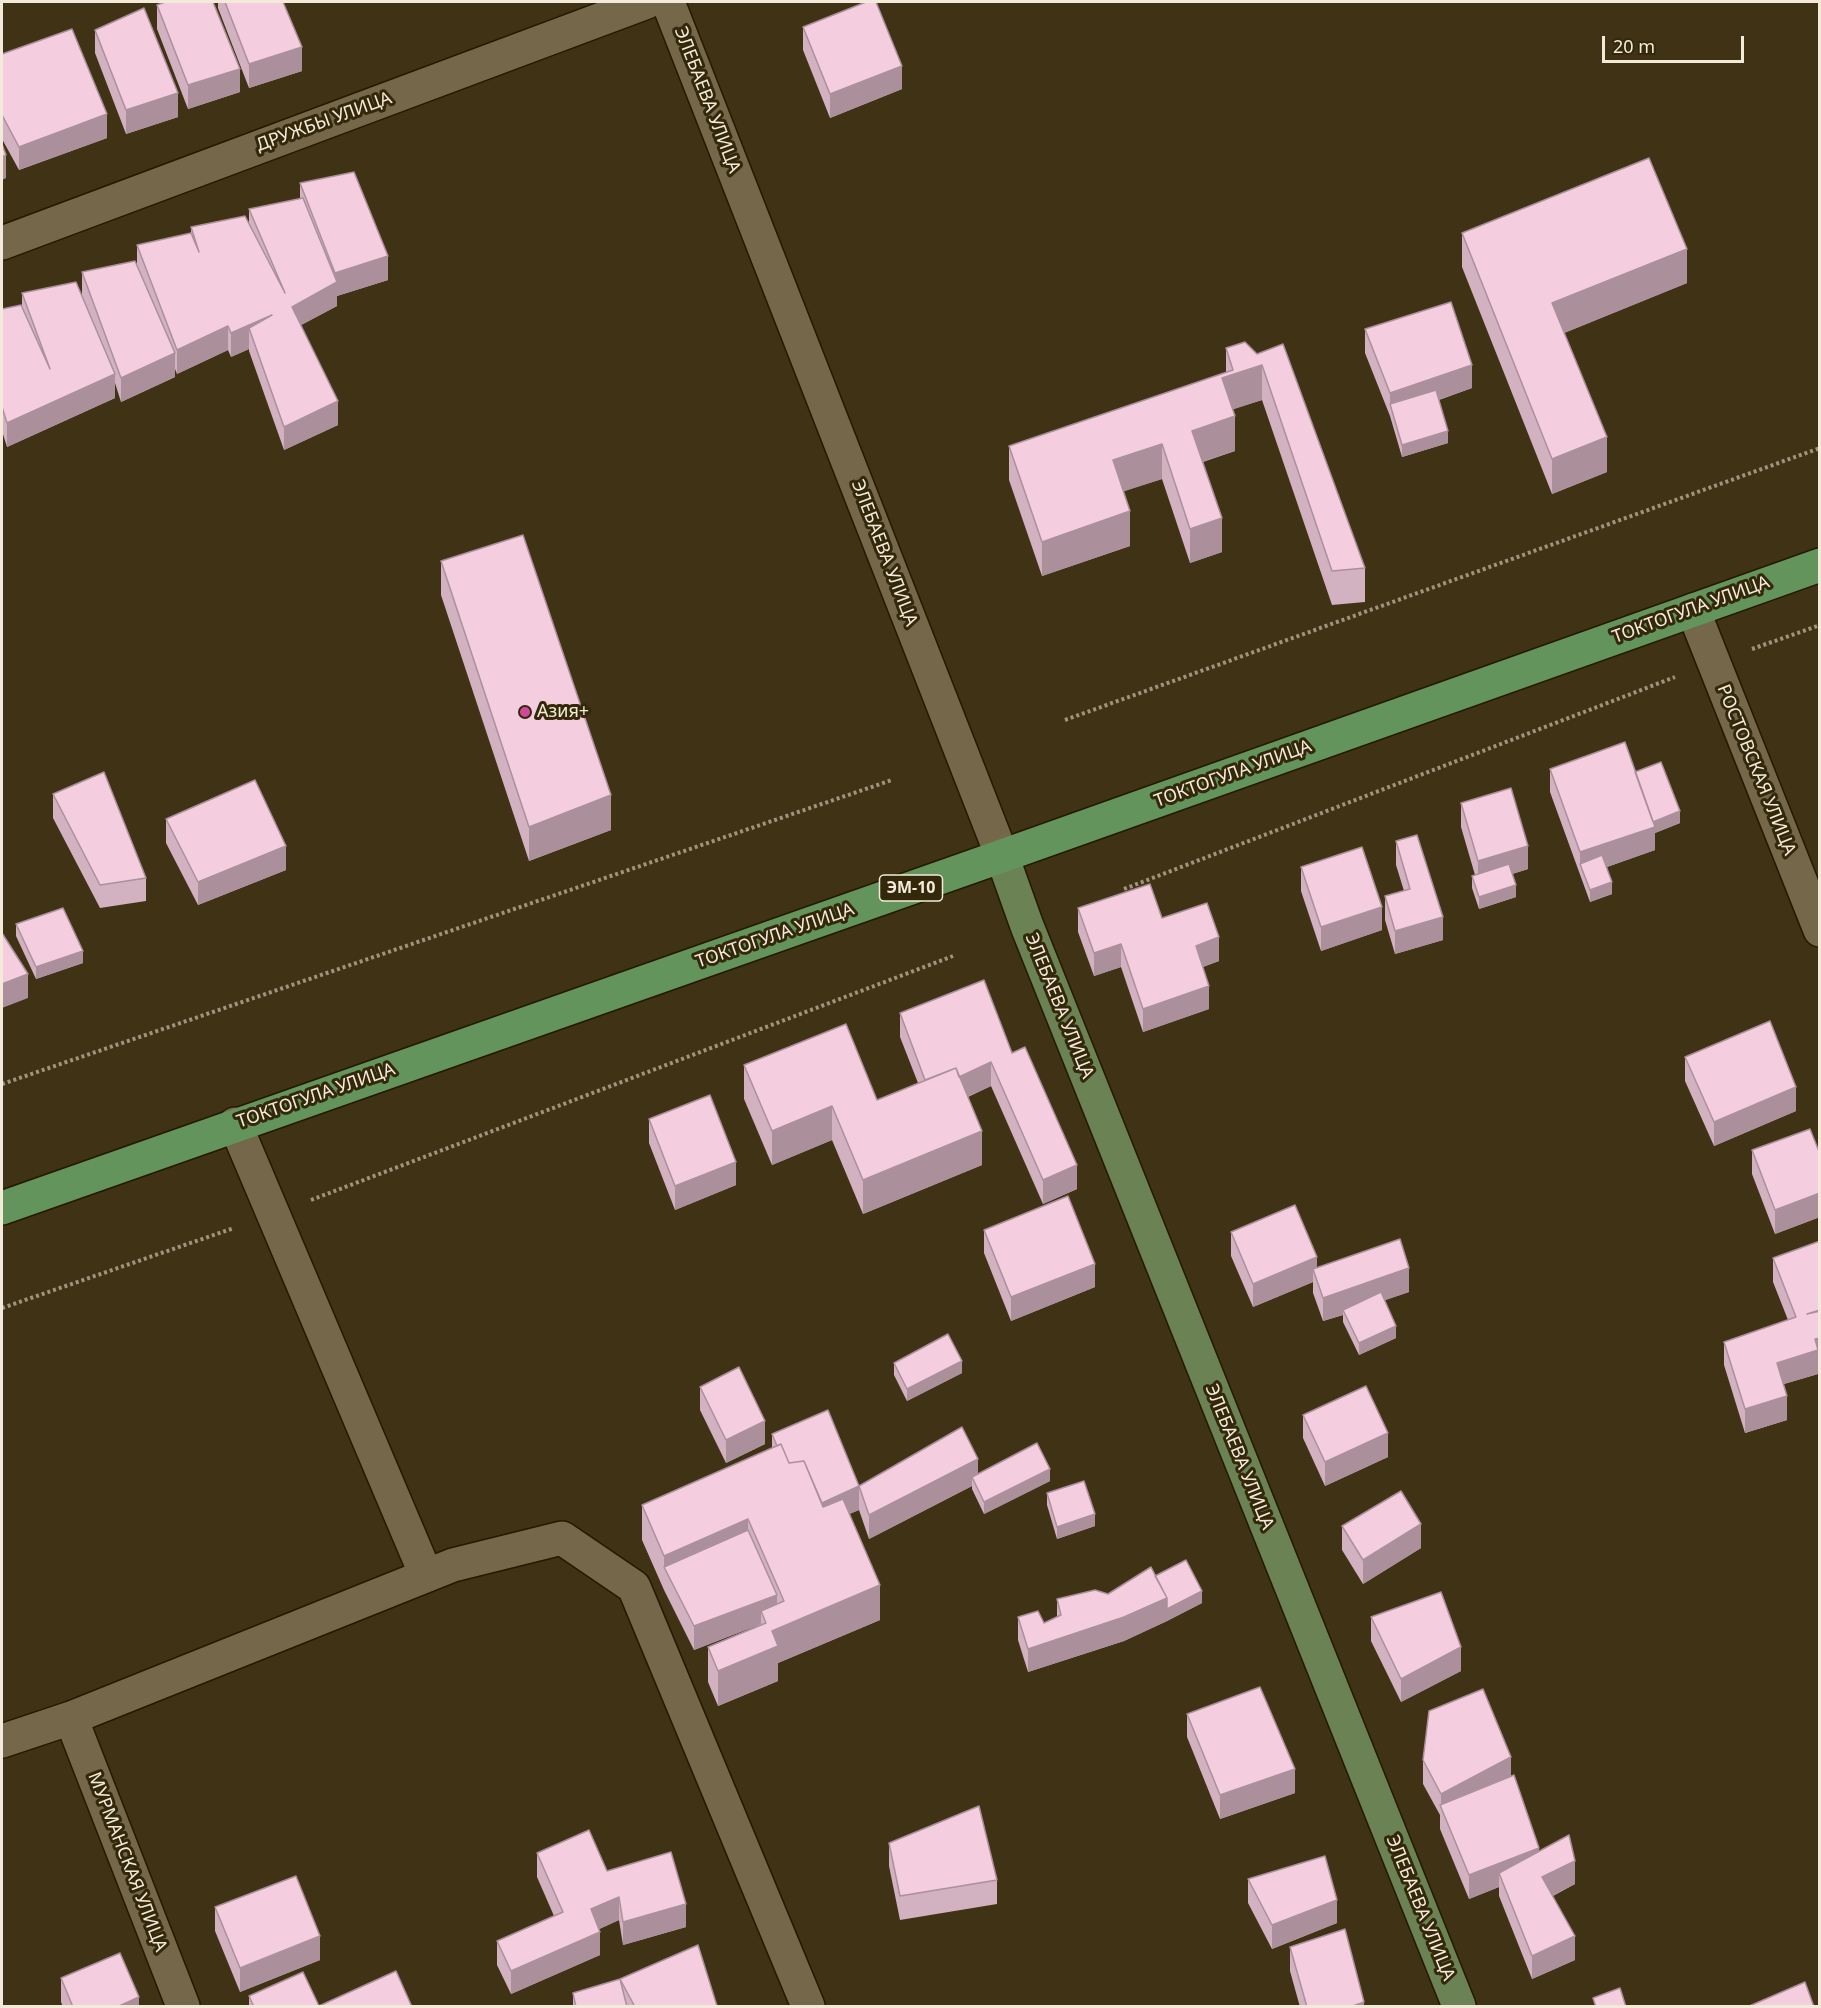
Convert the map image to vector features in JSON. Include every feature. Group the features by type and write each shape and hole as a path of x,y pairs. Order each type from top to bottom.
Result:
{"highway":[{"name":"ТОКТОГУЛА УЛИЦА","path":"2,1208 1820,565"}],"main road":[{"name":"ЭЛЕБАЕВА УЛИЦА","path":"1002,856 1031,938 1459,2007"}],"street":[{"name":"ДРУЖБЫ УЛИЦА","path":"2,243 647,2"},
{"name":"ЭЛЕБАЕВА УЛИЦА","path":"668,2 1002,856"},
{"name":"РОСТОВСКАЯ УЛИЦА","path":"1693,610 1820,930"},
{"path":"235,1124 426,1575"},
{"path":"2,1741 71,1718 453,1565 562,1538 634,1587 808,2007"},
{"name":"МУРМАНСКАЯ УЛИЦА","path":"71,1718 183,2007"}],"path":[{"path":"1065,720 1820,448"},
{"path":"1124,889 1714,662 1820,625"},
{"path":"2,1084 892,780"},
{"path":"2,1308 274,1215 953,956"}],"building":[{"path":"165,2 213,2 240,69 188,85 157,5"},
{"path":"225,2 283,2 302,47 249,64"},
{"path":"866,2 876,2 902,66 830,94 803,27"},
{"path":"144,8 178,93 126,110 95,30"},
{"path":"72,29 107,114 19,147 2,115 2,54"},
{"path":"2,144 6,155 2,157"},
{"path":"1649,158 1687,249 1552,303 1607,437 1552,459 1462,233"},
{"path":"354,172 388,256 335,273 300,183"},
{"path":"303,198 337,282 292,307 338,401 284,427 249,328 272,315 231,333 228,326 177,350 137,245 191,233 199,252 191,227 245,216 285,293 249,209"},
{"path":"135,261 175,353 121,378 82,272"},
{"path":"76,282 115,374 7,423 2,407 2,309 21,305 50,369 22,293"},
{"path":"1451,302 1472,365 1390,393 1365,329"},
{"path":"1245,342 1257,354 1283,344 1365,568 1332,571 1262,365 1222,378 1235,416 1192,431 1222,518 1190,529 1162,444 1113,460 1130,511 1042,542 1009,446 1233,370 1226,348"},
{"path":"1436,390 1448,431 1402,445 1390,404"},
{"name":"Aзия+","path":"523,535 611,795 529,827 441,561"},
{"path":"1625,742 1655,827 1580,852 1550,769"},
{"path":"1661,762 1680,811 1653,822 1635,772"},
{"path":"104,772 146,878 100,885 53,794"},
{"path":"255,780 286,846 198,882 166,819"},
{"path":"1511,788 1528,846 1478,861 1461,803"},
{"path":"1417,835 1443,917 1395,931 1385,896 1410,889 1396,841"},
{"path":"1362,847 1382,907 1321,927 1301,867"},
{"path":"1602,855 1612,882 1590,890 1580,864"},
{"path":"1509,864 1516,885 1479,897 1472,876"},
{"path":"1150,884 1162,918 1207,903 1219,937 1196,946 1209,986 1143,1009 1121,944 1094,953 1078,908"},
{"path":"63,908 83,951 36,967 16,924"},
{"path":"2,933 28,974 2,984"},
{"path":"984,980 1012,1053 1025,1047 1077,1165 1043,1180 991,1062 959,1077 956,1068 925,1080 900,1013"},
{"path":"1770,1021 1796,1087 1714,1122 1685,1057"},
{"path":"846,1024 877,1100 956,1068 982,1131 863,1180 832,1106 772,1131 744,1065"},
{"path":"710,1095 736,1162 675,1186 649,1119"},
{"path":"1810,1129 1820,1154 1820,1193 1775,1210 1752,1150"},
{"path":"1068,1196 1095,1264 1011,1297 984,1230"},
{"path":"1295,1205 1317,1257 1253,1284 1231,1232"},
{"path":"1400,1239 1409,1268 1323,1298 1313,1269"},
{"path":"1820,1241 1820,1310 1807,1314 1820,1311 1820,1338 1815,1339 1818,1350 1777,1363 1787,1396 1745,1409 1724,1342 1796,1317 1773,1258"},
{"path":"1381,1292 1396,1326 1359,1343 1343,1310"},
{"path":"948,1334 962,1361 907,1389 894,1363"},
{"path":"739,1367 765,1421 726,1440 700,1387"},
{"path":"1366,1386 1388,1433 1325,1462 1303,1415"},
{"path":"828,1410 859,1486 822,1503 804,1461 789,1463 781,1444 777,1446 772,1434"},
{"path":"962,1427 978,1459 869,1515 859,1486"},
{"path":"1037,1443 1050,1469 984,1502 972,1477"},
{"path":"781,1444 789,1463 804,1461 823,1507 843,1499 880,1585 772,1631 778,1646 718,1671 708,1647 766,1623 761,1611 784,1601 748,1519 664,1556 642,1505"},
{"path":"1084,1481 1095,1514 1057,1527 1047,1493"},
{"path":"1401,1491 1421,1524 1363,1560 1342,1526"},
{"path":"748,1530 777,1595 694,1626 664,1567"},
{"path":"1186,1560 1202,1591 1167,1609 1167,1598 1155,1576"},
{"path":"1151,1567 1167,1598 1124,1617 1028,1649 1018,1617 1038,1611 1044,1623 1061,1615 1057,1599 1095,1590 1108,1594"},
{"path":"1441,1592 1461,1647 1401,1679 1371,1617"},
{"path":"1260,1687 1295,1769 1220,1795 1187,1714"},
{"path":"1483,1689 1511,1757 1441,1794 1423,1760 1429,1711"},
{"path":"1514,1775 1539,1848 1469,1875 1440,1805"},
{"path":"979,1806 997,1880 900,1896 889,1843"},
{"path":"589,1830 607,1871 671,1852 686,1904 623,1922 619,1897 591,1909 600,1932 511,1971 497,1941 563,1912 537,1853"},
{"path":"1569,1835 1575,1861 1542,1877 1575,1936 1532,1956 1499,1873"},
{"path":"1325,1856 1337,1900 1272,1925 1248,1879"},
{"path":"296,1876 320,1936 240,1968 215,1907"},
{"path":"1345,1929 1364,2002 1350,2007 1307,2007 1290,1947"},
{"path":"698,1945 717,2006 635,2007 620,1979"},
{"path":"120,1953 139,1997 117,2007 73,2007 61,1978"},
{"path":"396,1971 412,2007 254,2007 249,1996 303,1972 319,2006"},
{"path":"620,1979 627,2007 576,2007 573,1993"},
{"path":"1805,1982 1814,2007 1747,2007"},
{"path":"1620,1988 1626,2007 1596,2007 1593,1998"}],"place":[{"name":"Aзия+","path":"525,712"}]}
